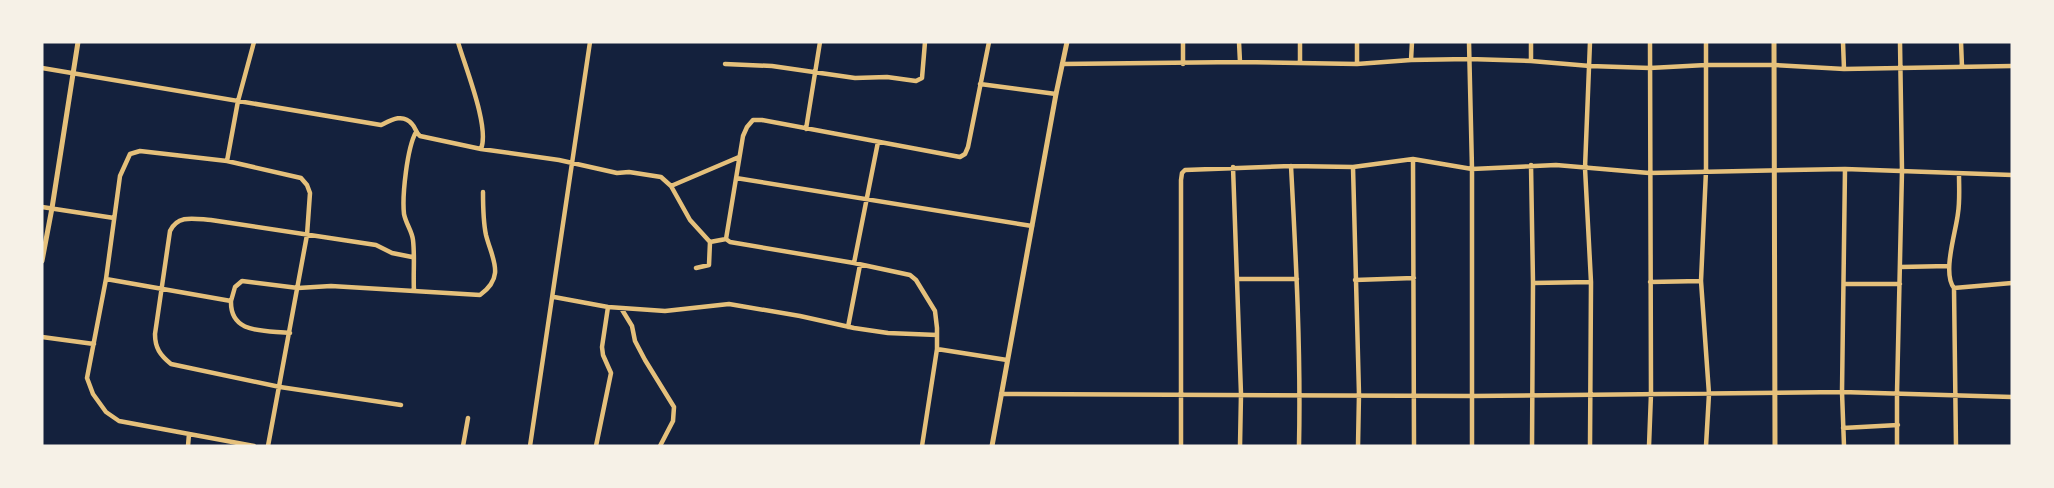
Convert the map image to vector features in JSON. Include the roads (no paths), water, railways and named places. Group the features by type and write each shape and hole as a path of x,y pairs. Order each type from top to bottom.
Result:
{"street":[{"path":"42,261 78,42"},
{"path":"227,161 238,101 254,42"},
{"path":"458,42 482,120 484,138 481,149"},
{"path":"530,446 554,297 590,42"},
{"path":"806,129 820,42"},
{"path":"725,64 772,66 855,78 887,77 916,81 921,78 925,42"},
{"path":"726,239 743,136 753,120 960,157 965,154 968,147 989,42"},
{"path":"992,446 1067,42"},
{"path":"1183,42 1183,64"},
{"path":"1239,42 1240,63"},
{"path":"1300,42 1300,63"},
{"path":"1357,42 1358,64"},
{"path":"1411,60 1412,42"},
{"path":"1469,42 1472,170 1472,446"},
{"path":"1531,42 1531,61"},
{"path":"1590,42 1585,168 1591,282 1590,446"},
{"path":"1649,446 1651,394 1650,42"},
{"path":"1706,42 1706,171 1701,281 1709,394 1706,446"},
{"path":"1774,42 1775,446"},
{"path":"1844,42 1844,69"},
{"path":"1897,446 1902,171 1900,42"},
{"path":"1961,42 1962,67"},
{"path":"1062,64 1358,64 1469,59 1650,68 1706,65 1774,65 1844,69 2012,66"},
{"path":"42,68 381,125 397,118 404,118 412,124 420,136 617,173 656,175 671,186 690,220 710,242 710,265 696,268"},
{"path":"980,84 1056,94"},
{"path":"414,291 412,235 406,225 404,184 412,139 416,132"},
{"path":"848,327 878,142"},
{"path":"254,446 119,421 106,412 93,394 87,378 106,279 120,176 130,154 140,151 227,161 301,178 307,185 310,193 307,235 268,446"},
{"path":"671,186 739,157"},
{"path":"1413,159 1414,446"},
{"path":"1181,446 1182,173 1190,169 1353,167 1413,159 1472,170 1531,165 1649,173 1845,169 2012,175"},
{"path":"1531,165 1532,446"},
{"path":"1291,166 1297,279 1299,446"},
{"path":"1353,167 1359,394 1358,446"},
{"path":"1233,168 1241,394 1240,446"},
{"path":"1844,446 1842,392 1845,169"},
{"path":"1956,446 1954,288 1950,283 1949,266 1959,211 1959,174"},
{"path":"736,178 1032,226"},
{"path":"290,333 238,324 232,316 231,301 235,287 242,281 298,288 331,286 480,295 492,285 495,269 493,253 487,237 483,192"},
{"path":"42,207 114,218"},
{"path":"401,405 279,387 171,364 160,354 155,343 170,231 173,224 180,220 188,218 211,220 376,245 392,253 412,257"},
{"path":"710,242 726,239 730,242 910,275 916,280 935,311 937,335 937,349 922,446"},
{"path":"1900,267 1949,266"},
{"path":"1355,280 1414,278"},
{"path":"106,279 231,301"},
{"path":"1237,279 1297,279"},
{"path":"1650,282 1701,281"},
{"path":"1533,283 1591,282"},
{"path":"1954,288 2012,283"},
{"path":"1844,284 1900,284"},
{"path":"554,297 608,307 665,311 729,304 888,333 937,335"},
{"path":"596,446 611,374 602,347 608,307"},
{"path":"621,308 632,326 635,341 645,360 674,407 673,420 660,446"},
{"path":"42,337 94,344"},
{"path":"937,349 1007,360"},
{"path":"1001,394 1472,396 1842,392 2012,397"},
{"path":"463,446 468,418"},
{"path":"1843,428 1898,425"},
{"path":"188,446 189,434"}]}
